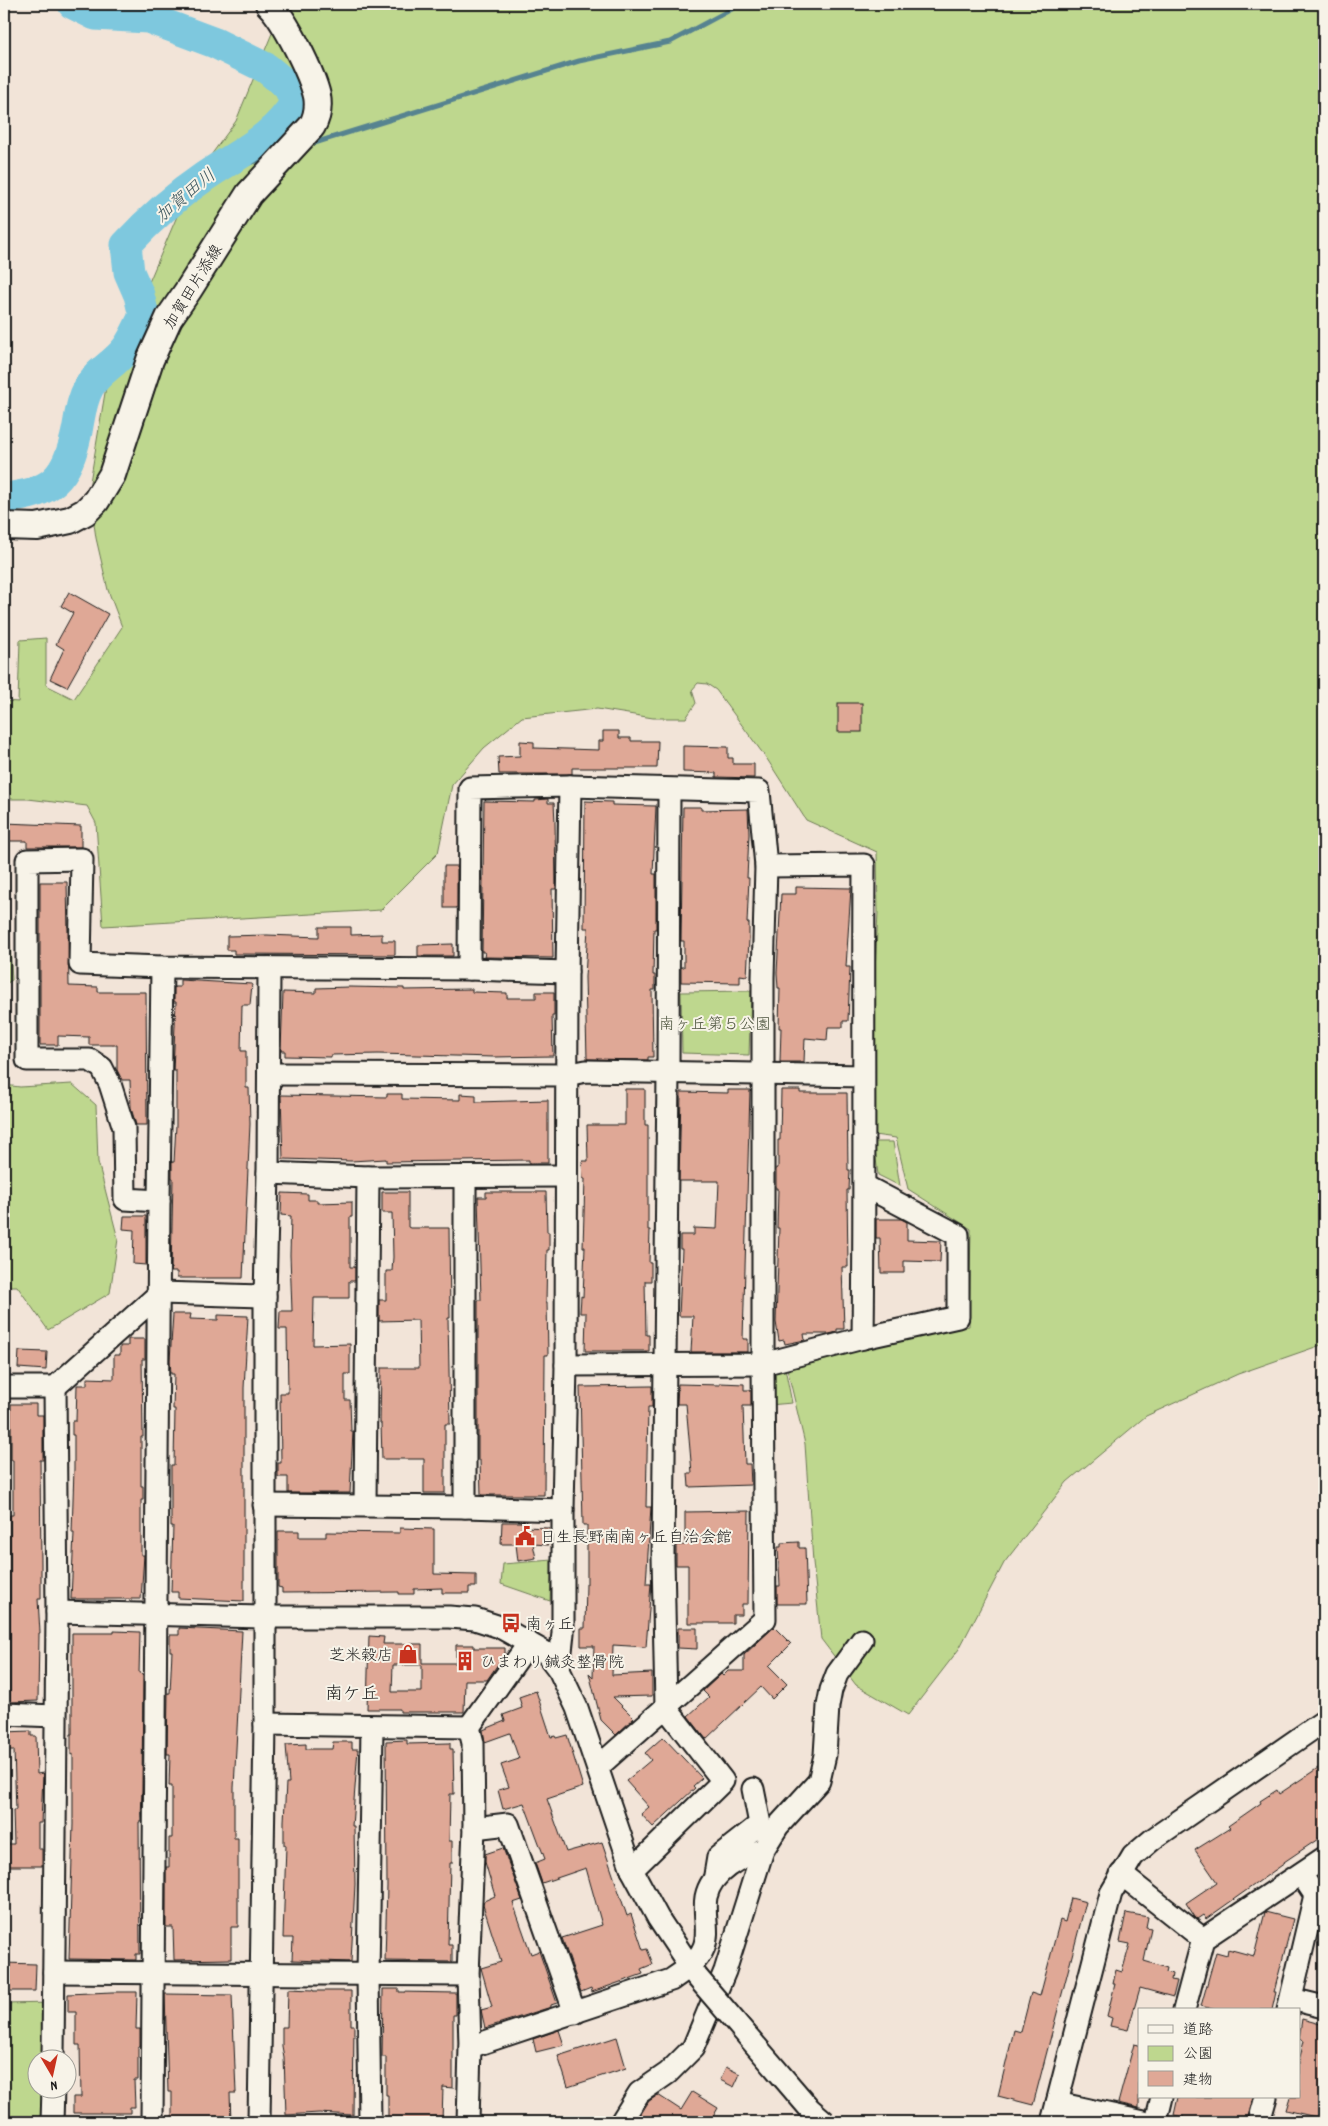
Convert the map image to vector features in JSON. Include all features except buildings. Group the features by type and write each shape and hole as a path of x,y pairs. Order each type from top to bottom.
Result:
{"main road":[{"name":"加賀田片添線","path":"4,526 37,527 70,520 84,512 96,500 112,475 150,360 169,318 249,194 312,126 317,115 317,97 304,60 269,4"}],"street":[{"path":"559,1670 563,1633 566,1365 566,972 570,786"},
{"path":"469,969 470,788 570,786 758,791 766,866 763,1364 765,1619 598,1767"},
{"path":"632,1870 723,1781 666,1708 663,1556 668,1072 668,790"},
{"path":"159,1201 125,1199 124,1128 110,1084 102,1068 90,1060 28,1060 27,860 82,859 80,964 162,968 469,969 566,972"},
{"path":"766,866 864,865 863,1076 865,1186 863,1338"},
{"path":"152,2122 162,968"},
{"path":"258,2122 265,1724 265,1296 269,968"},
{"path":"269,1074 566,1075 586,1071 863,1076"},
{"path":"268,1173 368,1177 566,1176"},
{"path":"364,1506 368,1177"},
{"path":"465,1177 465,1507"},
{"path":"566,1365 763,1364 863,1338 958,1317 958,1235 865,1186"},
{"path":"4,1387 55,1387 160,1293 265,1296"},
{"path":"53,2048 57,1612 55,1387"},
{"path":"264,1506 465,1507 563,1510"},
{"path":"57,1612 265,1617 449,1617 475,1619 500,1627 546,1653 559,1670 577,1708 632,1870 658,1918 694,1972 810,2110 825,2122"},
{"path":"621,2122 639,2093 668,2073 692,2048 726,1971 763,1850 778,1826 819,1782 825,1755 828,1706 831,1690 837,1674 862,1640"},
{"path":"469,1727 530,1643"},
{"path":"4,1714 56,1716"},
{"path":"1144,2122 1054,2113 1110,1893 1133,1856 1154,1839 1324,1721"},
{"path":"265,1724 469,1727"},
{"path":"370,2122 368,1975 372,1727"},
{"path":"468,2122 470,2047 468,1975 474,1828 473,1743 469,1727"},
{"path":"714,1880 718,1858 760,1824 753,1789"},
{"path":"474,1828 508,1824 575,2012"},
{"path":"470,2047 694,1972 705,1945 706,1897 714,1880 721,1871 752,1853 763,1850"},
{"path":"1185,2008 1203,1939 1324,1858"},
{"path":"1121,1874 1203,1939"},
{"path":"1301,1874 1315,1895 1290,2004 1324,2007"},
{"path":"54,1972 468,1975"},
{"path":"52,2122 53,2098"},
{"path":"1156,2122 1162,2098"},
{"path":"1260,2122 1266,2098"}],"green space":[{"path":"284,4 1324,4 1324,1344 1238,1374 1146,1416 1067,1482 1004,1563 959,1649 908,1715 856,1685 821,1639 813,1562 805,1444 787,1368 858,1349 969,1326 971,1229 908,1189 896,1138 874,1135 874,990 878,912 877,852 806,820 767,759 716,690 707,684 698,683 692,690 696,703 686,718 653,718 597,709 522,717 484,748 452,785 438,853 381,910 103,926 96,823 87,806 28,799 4,799 4,701 18,702 20,640 46,638 46,685 74,699 122,627 108,590 96,538 89,488 107,381 192,181 236,121"},
{"path":"4,870 6,874 12,980 4,985"},
{"name":"南ヶ丘第５公園","path":"751,991 749,1055 682,1053 681,992"},
{"path":"72,1084 96,1105 98,1162 118,1239 110,1293 48,1330 17,1286 4,1286 4,1085 20,1087"},
{"path":"874,1142 893,1142 900,1186 878,1175"},
{"path":"785,1368 792,1403 769,1405 769,1370"},
{"path":"552,1560 550,1601 501,1584 503,1564"},
{"path":"51,2003 51,2048 28,2048 28,2098 50,2098 50,2122 4,2122 4,2004"}],"waterway":[{"name":"加賀田川","path":"4,498 21,496 46,487 55,481 62,472 73,447 86,392 97,376 126,349 144,316 139,295 129,272 126,245 183,192 254,145 277,127 295,103 289,87 266,68 215,43 148,18 95,15 73,4"},
{"path":"308,145 579,61 670,42 741,4"},
{"path":"204,177 269,157"}],"place":[{"name":"日生長野南南ヶ丘自治会館","path":"525,1536"},
{"name":"南ヶ丘","path":"511,1623"},
{"name":"芝米穀店","path":"408,1654"},
{"name":"ひまわり鍼灸整骨院","path":"465,1661"}],"district":[{"name":"南ケ丘","path":"352,1693"}]}
